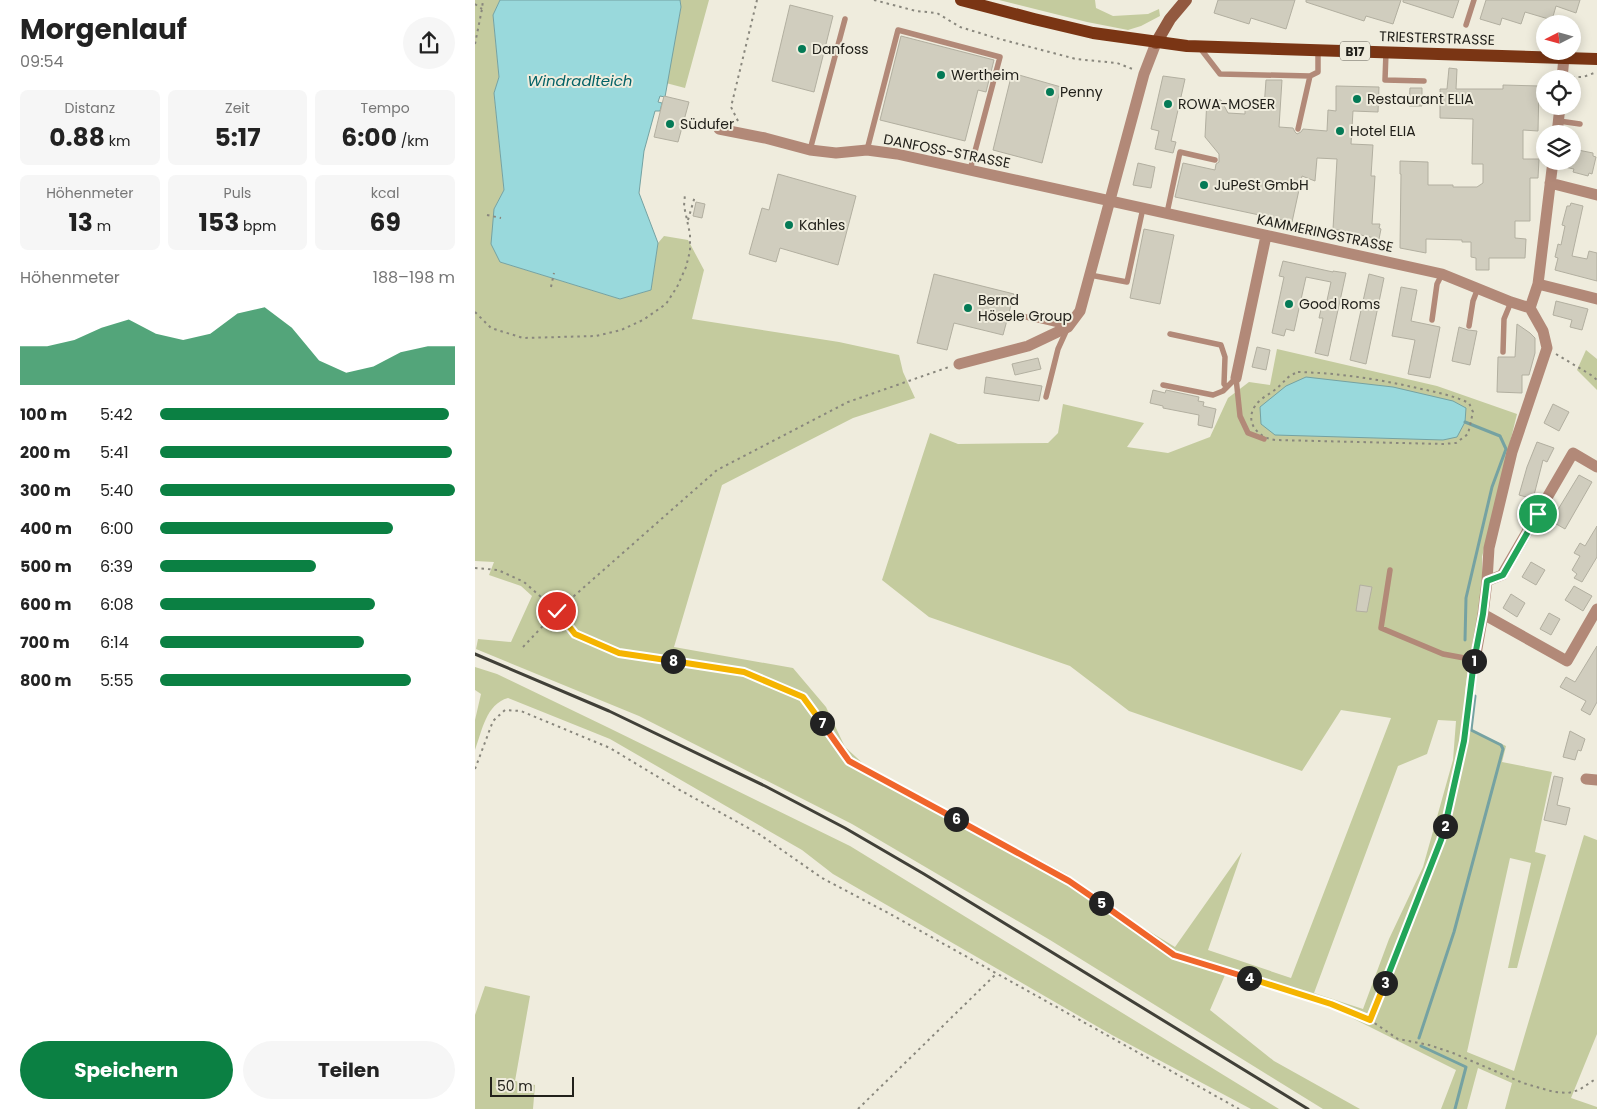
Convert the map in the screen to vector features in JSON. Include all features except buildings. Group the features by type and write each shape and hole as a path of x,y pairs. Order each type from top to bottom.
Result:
{"main road":[{"name":"B17","path":"961,0 1034,20 1093,33 1155,43"},
{"name":"TRIESTERSTRASSE","path":"1155,43 1536,56"},
{"name":"TRIESTERSTRASSE","path":"1581,58 1597,59"}],"street":[{"path":"959,364 1028,346 1068,327 1081,311 1144,74 1155,43 1181,2"},
{"path":"1558,125 1559,115"},
{"name":"DANFOSS-STRASSE","path":"719,129 765,138 810,150 836,154 867,150 897,154 1110,200"},
{"path":"1475,660 1483,614 1489,548 1512,452 1547,348 1543,331 1530,308 1538,284 1552,170"},
{"path":"1550,183 1597,195"},
{"name":"KAMMERINGSTRASSE","path":"1110,200 1442,274 1530,308"},
{"path":"1236,378 1266,236"},
{"path":"1538,284 1597,299"},
{"path":"1487,581 1503,575 1573,453 1597,467"},
{"path":"1483,614 1567,661 1597,609"}],"lane":[{"path":"1466,25 1474,0"},
{"path":"810,150 845,19"},
{"path":"867,150 898,30 1001,57 970,170"},
{"path":"1199,46 1220,74 1310,76 1318,72 1318,50"},
{"path":"1386,52 1385,80 1424,81"},
{"path":"1298,129 1310,76"},
{"path":"1559,120 1580,124"},
{"path":"1167,213 1180,152 1215,160"},
{"path":"1090,275 1127,282 1143,208"},
{"path":"1432,320 1437,284 1442,274"},
{"path":"1469,326 1473,300 1478,288"},
{"path":"1503,352 1504,319 1511,302"},
{"path":"1022,316 1068,327 1058,349 1046,397"},
{"path":"1170,334 1221,345 1225,356 1224,384 1227,387"},
{"path":"1163,385 1213,396 1223,391 1236,378"},
{"path":"1236,378 1240,416 1248,433 1264,439"},
{"path":"1390,570 1381,628 1443,654 1475,660"}],"path":[{"path":"475,44 483,0"},
{"path":"745,134 731,107 757,0"},
{"path":"874,0 916,11 937,13 960,27 1076,59 1117,62 1144,74"},
{"path":"475,4 482,9"},
{"path":"1581,77 1597,72"},
{"path":"475,312 491,328 523,338 596,336 621,330 643,320 666,304 677,287 686,267 690,251 690,234 684,206 685,194"},
{"path":"687,222 695,196"},
{"path":"487,215 501,218"},
{"path":"551,287 553,273"},
{"path":"1547,348 1597,380"},
{"path":"523,647 557,611 717,470 848,402 959,364"},
{"path":"1298,372 1330,373 1376,380 1454,396 1469,403 1473,412 1468,434 1457,443 1413,444 1264,439 1254,427 1251,417 1255,405 1279,387 1288,376 1298,372"},
{"path":"475,568 498,570 524,582 557,611 575,634 619,653 744,672 803,697 849,761 1069,881 1174,955 1331,1004 1370,1020 1398,1039 1429,1045 1453,1053 1523,1083 1554,1092 1568,1093 1579,1090 1597,1078"},
{"path":"1370,1020 1441,840 1464,741 1475,660"},
{"path":"475,770 493,720 505,710 521,711 610,748 678,789 759,834 822,878 1239,1109"},
{"path":"858,1109 997,974"}],"green space":[{"path":"475,0 500,0 493,15 499,77 494,93 504,190 494,209 500,262 620,299 651,290 658,243 664,236 688,240 704,270 692,319 839,342 899,355 903,372 915,398 853,418 722,485 674,647 793,668 826,707 845,747 868,768 1067,874 1116,911 1175,947 1242,852 1208,950 1291,978 1391,718 1341,710 1302,771 1129,711 1070,666 929,617 882,580 930,433 958,444 1048,443 1058,433 1063,404 1144,423 1127,447 1168,453 1210,437 1228,398 1249,382 1270,385 1277,349 1437,386 1517,414 1482,557 1482,581 1475,639 1468,668 1465,692 1473,731 1506,746 1502,762 1552,772 1535,852 1546,855 1517,968 1508,968 1531,863 1510,858 1467,1052 1514,1071 1584,835 1597,840 1597,1034 1571,1098 1597,1107 1597,1109 1505,1109 1512,1083 1478,1068 1467,1109 1441,1109 1456,1070 1332,1008 1225,975 1210,1010 1274,1061 1360,1109 1323,1109 1050,940 852,824 639,716 476,649 478,639 511,642 532,596 521,586 489,575 494,562 475,561","holes":["1438,720 1456,721 1453,760 1423,867 1389,939 1363,1009 1314,993 1398,766 1427,754"]},
{"path":"680,0 709,0 685,88 666,83 681,8"},
{"path":"999,0 1095,0 1096,8 1113,16 1148,14 1159,9 1160,16 1141,26 1128,30"},
{"path":"1586,350 1597,359 1597,390 1577,370"},
{"path":"475,667 497,674 850,846 1279,1109 1251,1109 1112,1035 833,874 802,850 610,739 508,698 501,701 490,712 475,750 475,720 481,694 475,690"},
{"path":"485,986 530,996 515,1081 535,1085 533,1109 475,1109 475,1015"}],"water":[{"name":"Windradlteich","path":"500,0 680,0 681,7 665,97 660,96 658,102 662,103 660,111 655,111 644,151 639,193 658,243 651,290 620,299 500,262 491,244 494,209 504,190 494,93 499,77 493,15"},
{"path":"1306,377 1393,387 1453,401 1466,408 1465,422 1457,437 1443,440 1275,435 1261,424 1260,407 1286,386"}],"waterway":[{"path":"1465,422 1500,436 1506,449 1492,487 1466,598 1465,640"},
{"path":"1419,1038 1454,932 1503,749 1501,745 1471,730 1475,696"},
{"path":"1421,1046 1466,1067 1455,1109"}],"railway":[{"path":"475,654 609,711 765,786 845,828 924,874 1308,1109"}],"place":[{"name":"Danfoss","path":"802,49"},
{"name":"Wertheim","path":"941,75"},
{"name":"Penny","path":"1050,92"},
{"name":"Restaurant ELIA","path":"1357,99"},
{"name":"ROWA-MOSER","path":"1168,104"},
{"name":"Südufer","path":"670,124"},
{"name":"Hotel ELIA","path":"1340,131"},
{"name":"JuPeSt GmbH","path":"1204,185"},
{"name":"Kahles","path":"789,225"},
{"name":"Good Roms","path":"1289,304"},
{"name":"Bernd Hösele Group","path":"968,308"}],"route":[{"path":"557,611 575,634 619,653 744,672 803,697 849,761 1069,881 1174,955 1331,1004 1370,1020 1441,840 1464,741 1487,581 1503,575 1538,514"}]}
